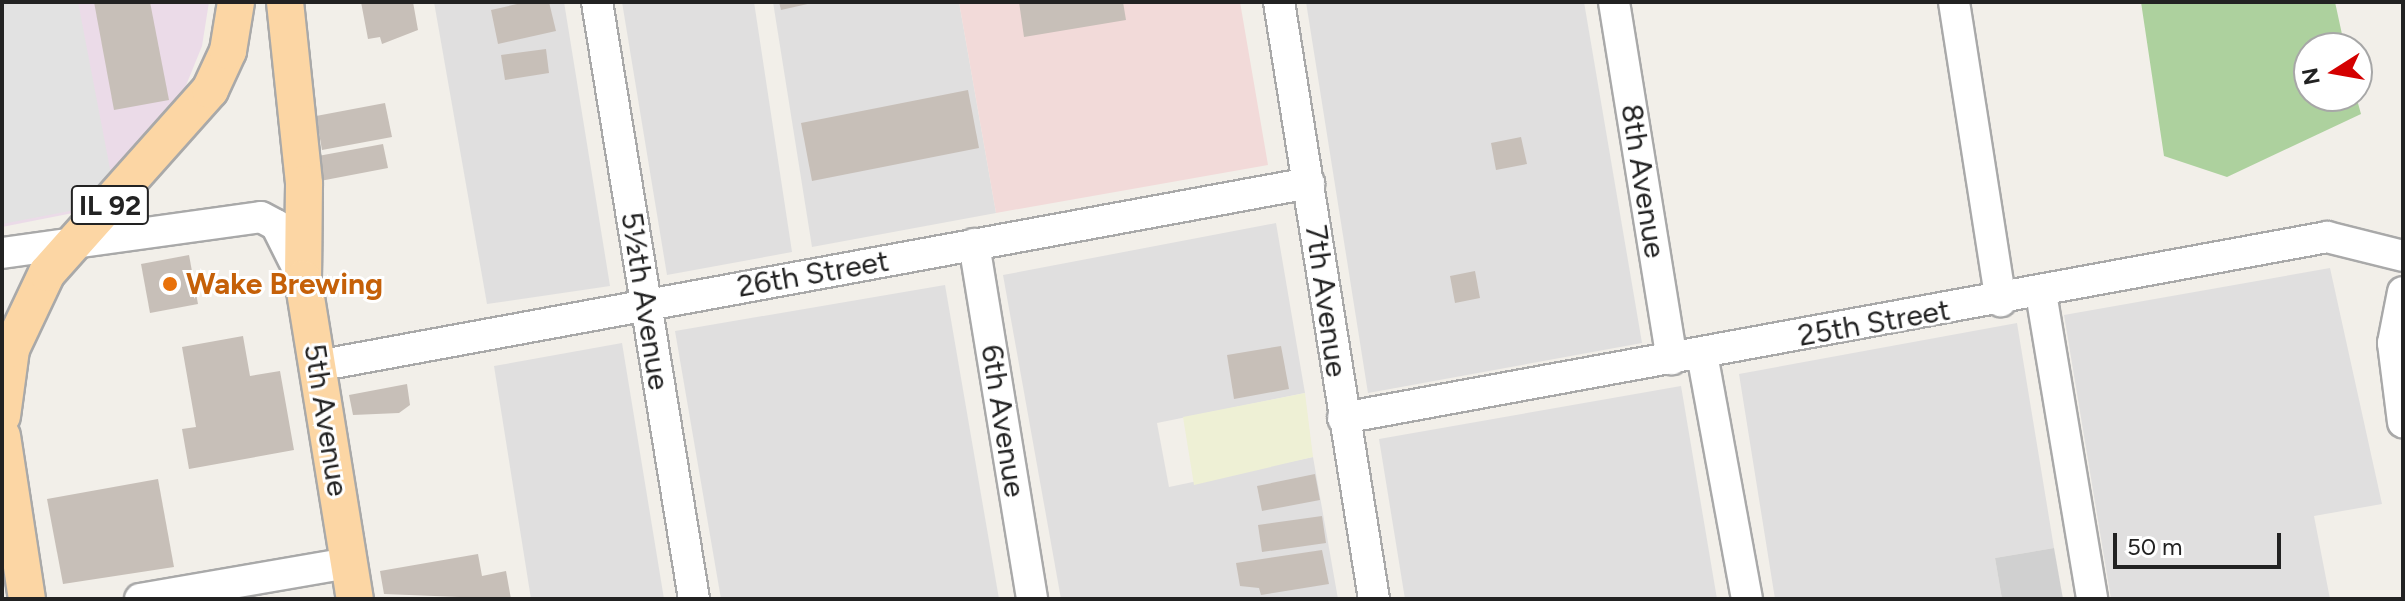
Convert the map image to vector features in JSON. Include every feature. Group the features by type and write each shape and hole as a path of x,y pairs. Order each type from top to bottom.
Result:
{"main road":[{"name":"IL 92","path":"2,416 11,349 26,310 79,239 210,90 228,51 236,2"},
{"name":"5th Avenue","path":"285,2 304,184 303,279 355,599"},
{"path":"2,436 10,538 27,599"}],"street":[{"name":"5½th Avenue","path":"597,2 694,599"},
{"name":"7th Avenue","path":"1279,2 1374,599"},
{"name":"8th Avenue","path":"1614,2 1672,359"},
{"path":"1954,2 2001,301"},
{"name":"26th Street","path":"317,366 645,302 1309,183"},
{"path":"2,253 79,239 269,218 303,279"},
{"name":"25th Street","path":"1343,418 2001,301 2168,264 2327,237 2403,256"},
{"name":"6th Avenue","path":"974,244 1032,599"},
{"path":"2403,292 2393,343 2403,422"},
{"path":"2041,293 2092,599"},
{"path":"1702,354 1747,599"},
{"path":"140,599 348,563"}],"shaded area":[{"path":"2,2 209,2 202,46 185,88 78,212 2,227"},
{"path":"2,2 78,2 111,174 75,210 2,224"},
{"path":"434,2 564,2 610,286 487,304"},
{"path":"622,2 754,2 792,252 667,275"},
{"path":"773,2 959,2 996,213 812,247"},
{"path":"959,2 1240,2 1268,165 996,213"},
{"path":"1306,2 1584,2 1642,343 1368,393"},
{"path":"1276,223 1305,393 1157,423 1169,487 1313,457 1338,599 1061,599 1003,275"},
{"path":"2330,268 2382,504 2314,516 2330,599 2111,599 2064,315"},
{"path":"945,285 999,599 721,599 675,331"},
{"path":"2017,323 2054,548 1995,558 2002,599 1775,599 1739,374"},
{"path":"622,343 664,599 531,599 494,366"},
{"path":"1681,386 1717,599 1405,599 1379,439"},
{"path":"2054,548 2063,599 2002,599 1995,558"}],"green space":[{"path":"2141,2 2335,2 2342,32 2293,32 2293,112 2361,114 2227,177 2164,156"},
{"path":"1305,393 1313,457 1194,485 1183,417"}],"building":[{"path":"94,2 150,2 169,100 114,110"},
{"path":"361,2 413,2 418,30 382,44 380,37 368,39"},
{"path":"526,2 549,2 556,31 498,44 491,10"},
{"path":"779,2 812,2 812,3 781,10"},
{"path":"1019,2 1123,2 1126,20 1024,37"},
{"path":"546,49 549,73 505,80 501,55"},
{"path":"968,90 979,148 812,181 801,123"},
{"path":"385,103 392,137 322,150 316,116"},
{"path":"1521,137 1527,164 1496,170 1491,143"},
{"path":"383,144 388,168 320,181 318,156"},
{"name":"Wake Brewing","path":"189,255 198,304 150,313 141,264"},
{"path":"1475,271 1480,298 1455,303 1450,276"},
{"path":"243,336 250,376 280,371 294,450 189,469 182,429 196,427 182,347"},
{"path":"1281,346 1289,389 1234,399 1227,355"},
{"path":"407,384 410,405 399,413 353,415 349,395"},
{"path":"1315,474 1320,500 1262,511 1257,486"},
{"path":"158,479 174,567 63,584 47,499"},
{"path":"1322,516 1326,543 1262,552 1258,525"},
{"path":"1322,550 1329,584 1261,595 1259,588 1240,586 1236,563"},
{"path":"478,554 482,576 506,571 511,599 384,594 380,571"}],"place":[{"name":"Wake Brewing","path":"170,284"}]}
